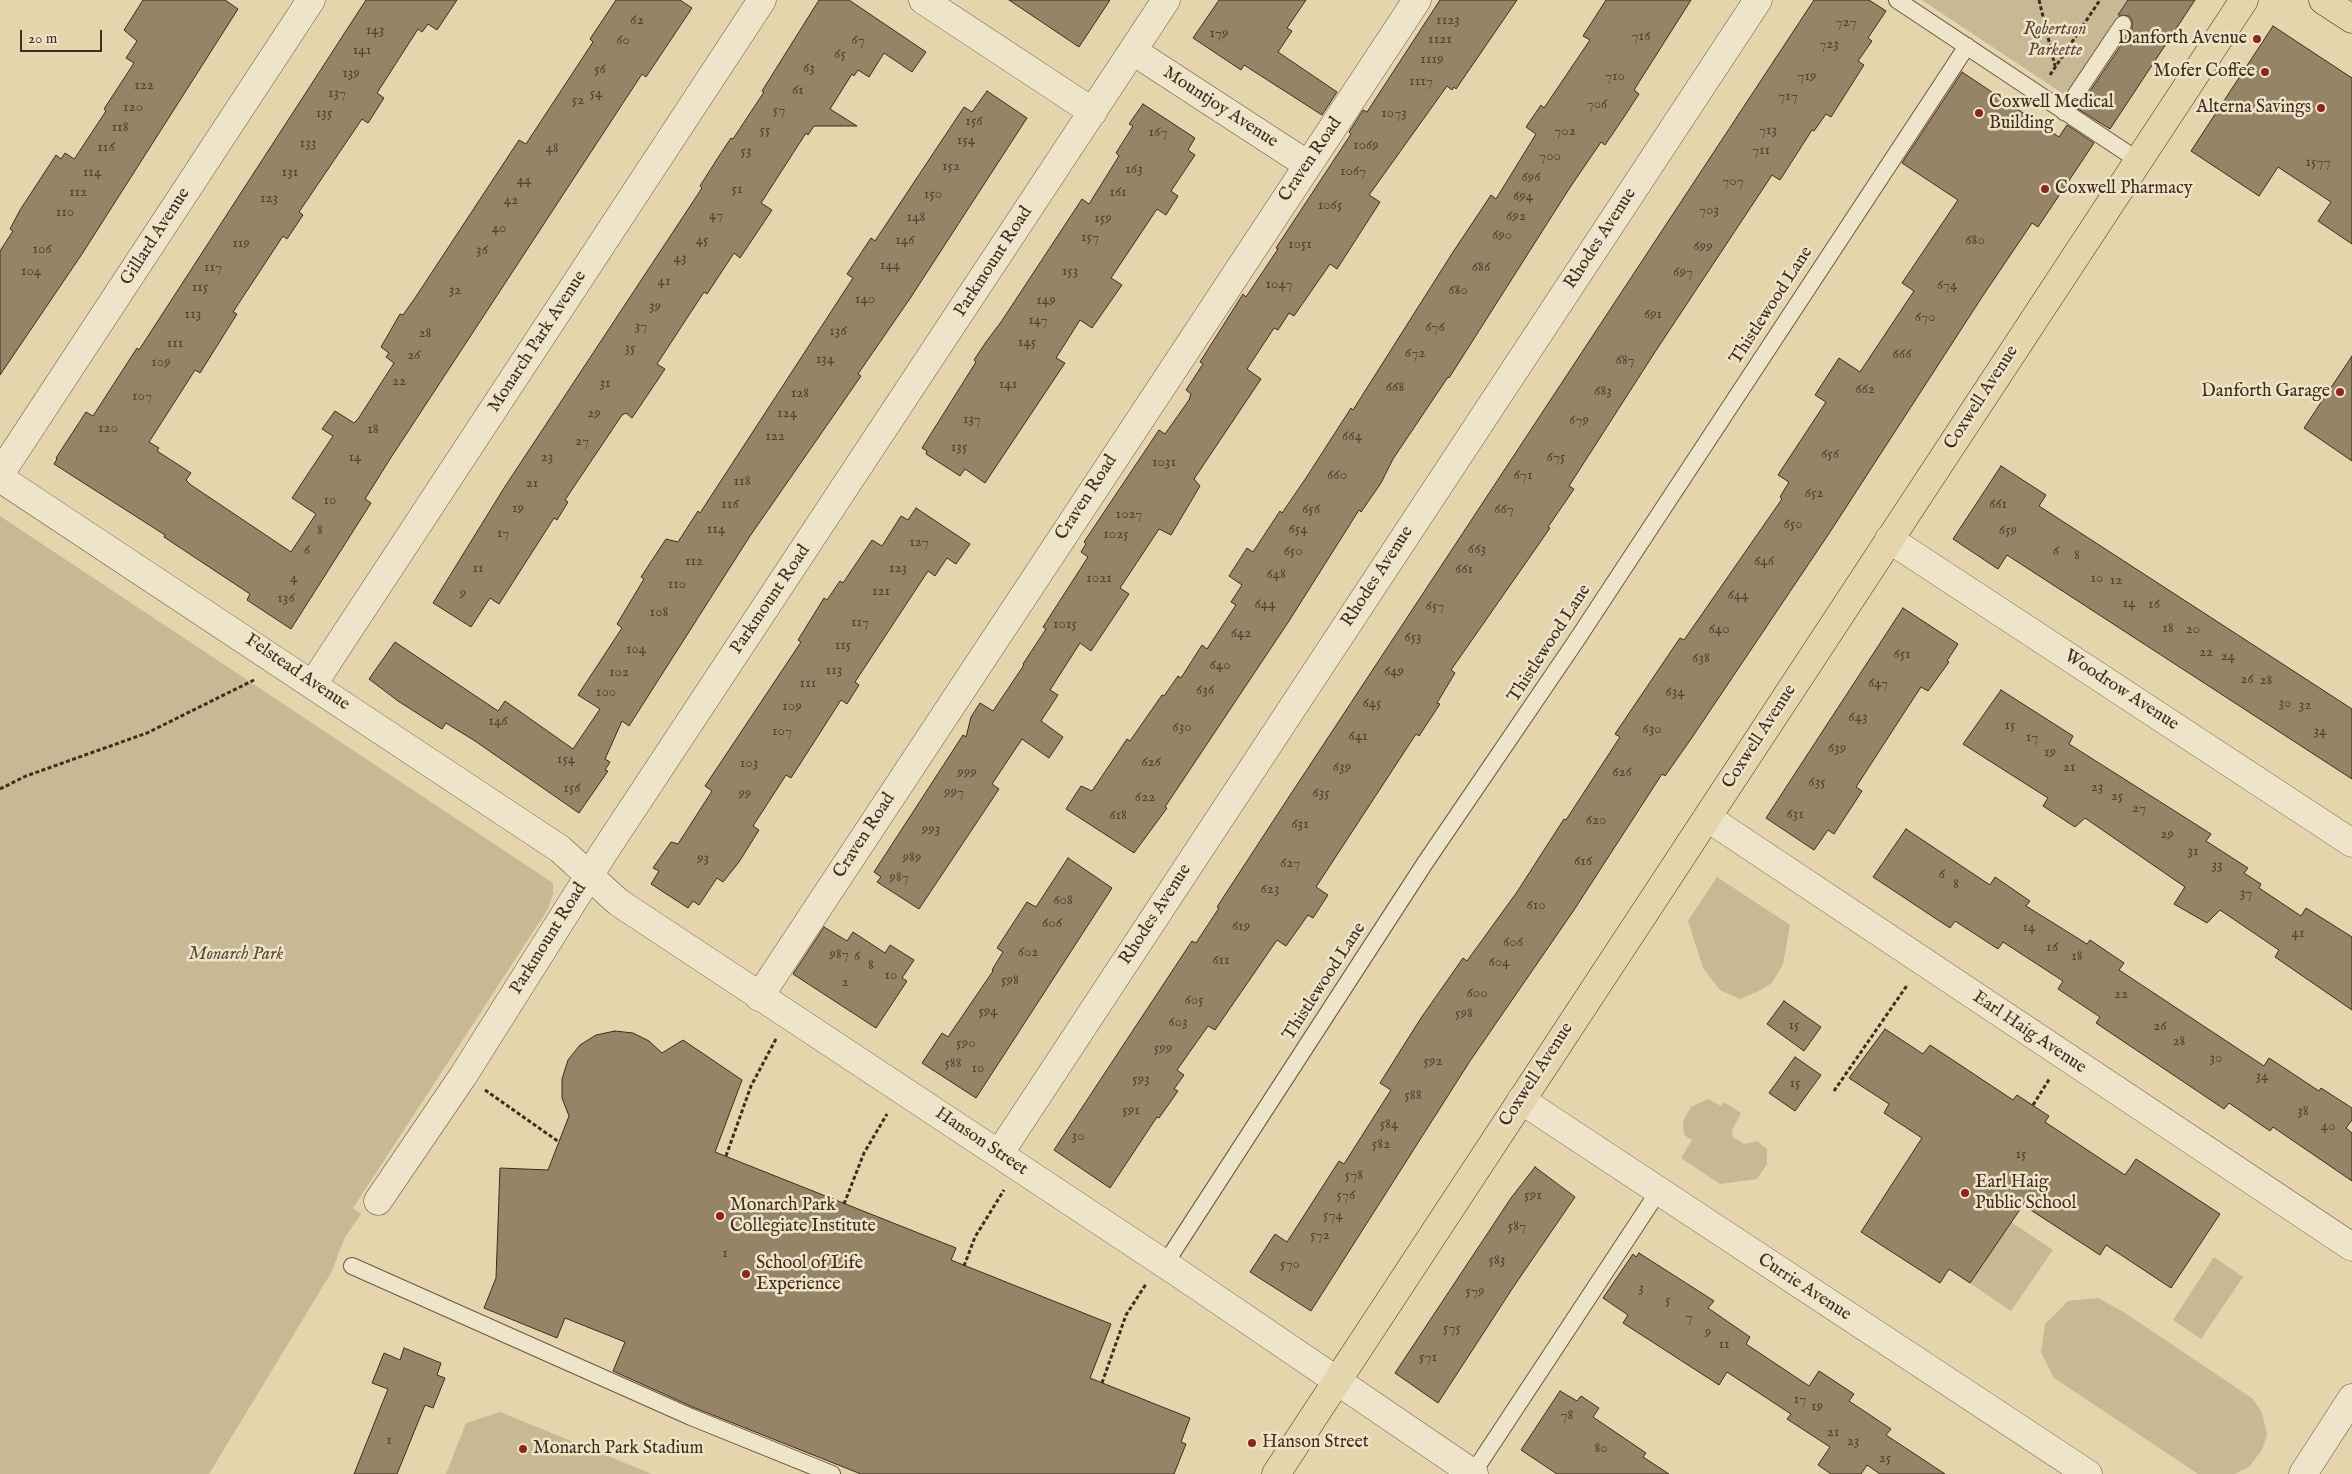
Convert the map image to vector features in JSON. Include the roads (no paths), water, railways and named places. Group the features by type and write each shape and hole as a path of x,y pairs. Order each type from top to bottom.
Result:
{"main road":[{"name":"Coxwell Avenue","path":"1276,1474 2244,0"},
{"path":"2323,0 2352,19"}],"street":[{"name":"Gillard Avenue","path":"0,474 311,0"},
{"name":"Monarch Park Avenue","path":"313,684 762,0"},
{"path":"923,0 1093,112"},
{"name":"Parkmount Road","path":"378,1201 464,1076 588,876 1166,0"},
{"name":"Craven Road","path":"759,997 1417,0"},
{"name":"Rhodes Avenue","path":"998,1154 1758,0"},
{"name":"Mountjoy Avenue","path":"1133,51 1308,165"},
{"name":"Felstead Avenue","path":"0,478 560,848 588,876"},
{"name":"Woodrow Avenue","path":"1889,539 2352,843"},
{"name":"Earl Haig Avenue","path":"1708,818 2352,1247"},
{"name":"Hanson Street","path":"588,876 618,902 998,1154 1157,1272 1338,1380 1474,1474"},
{"name":"Currie Avenue","path":"1521,1100 2088,1474"},
{"path":"2303,1474 2352,1398"}],"lane":[{"path":"1897,0 2139,161"},
{"path":"2064,112 2123,24"},
{"name":"Thistlewood Lane","path":"1157,1272 1425,863 1571,649 1967,46"},
{"path":"1474,1474 1658,1192"},
{"path":"352,1266 682,1413 832,1474"}],"place":[{"name":"Danforth Avenue","path":"2257,39"},
{"name":"Mofer Coffee","path":"2265,72"},
{"name":"Alterna Savings","path":"2321,108"},
{"name":"Coxwell Medical Building","path":"1979,113"},
{"name":"Coxwell Pharmacy","path":"2045,189"},
{"name":"Danforth Garage","path":"2340,392"},
{"name":"Earl Haig Public School","path":"1965,1193"},
{"name":"Monarch Park Collegiate Institute","path":"720,1216"},
{"name":"School of Life Experience","path":"746,1274"},
{"name":"Hanson Street","path":"1252,1443"},
{"name":"Monarch Park Stadium","path":"523,1449"}],"park label":[{"name":"Robertson Parkette","path":"2055,40"},
{"name":"Monarch Park","path":"236,955"}]}
